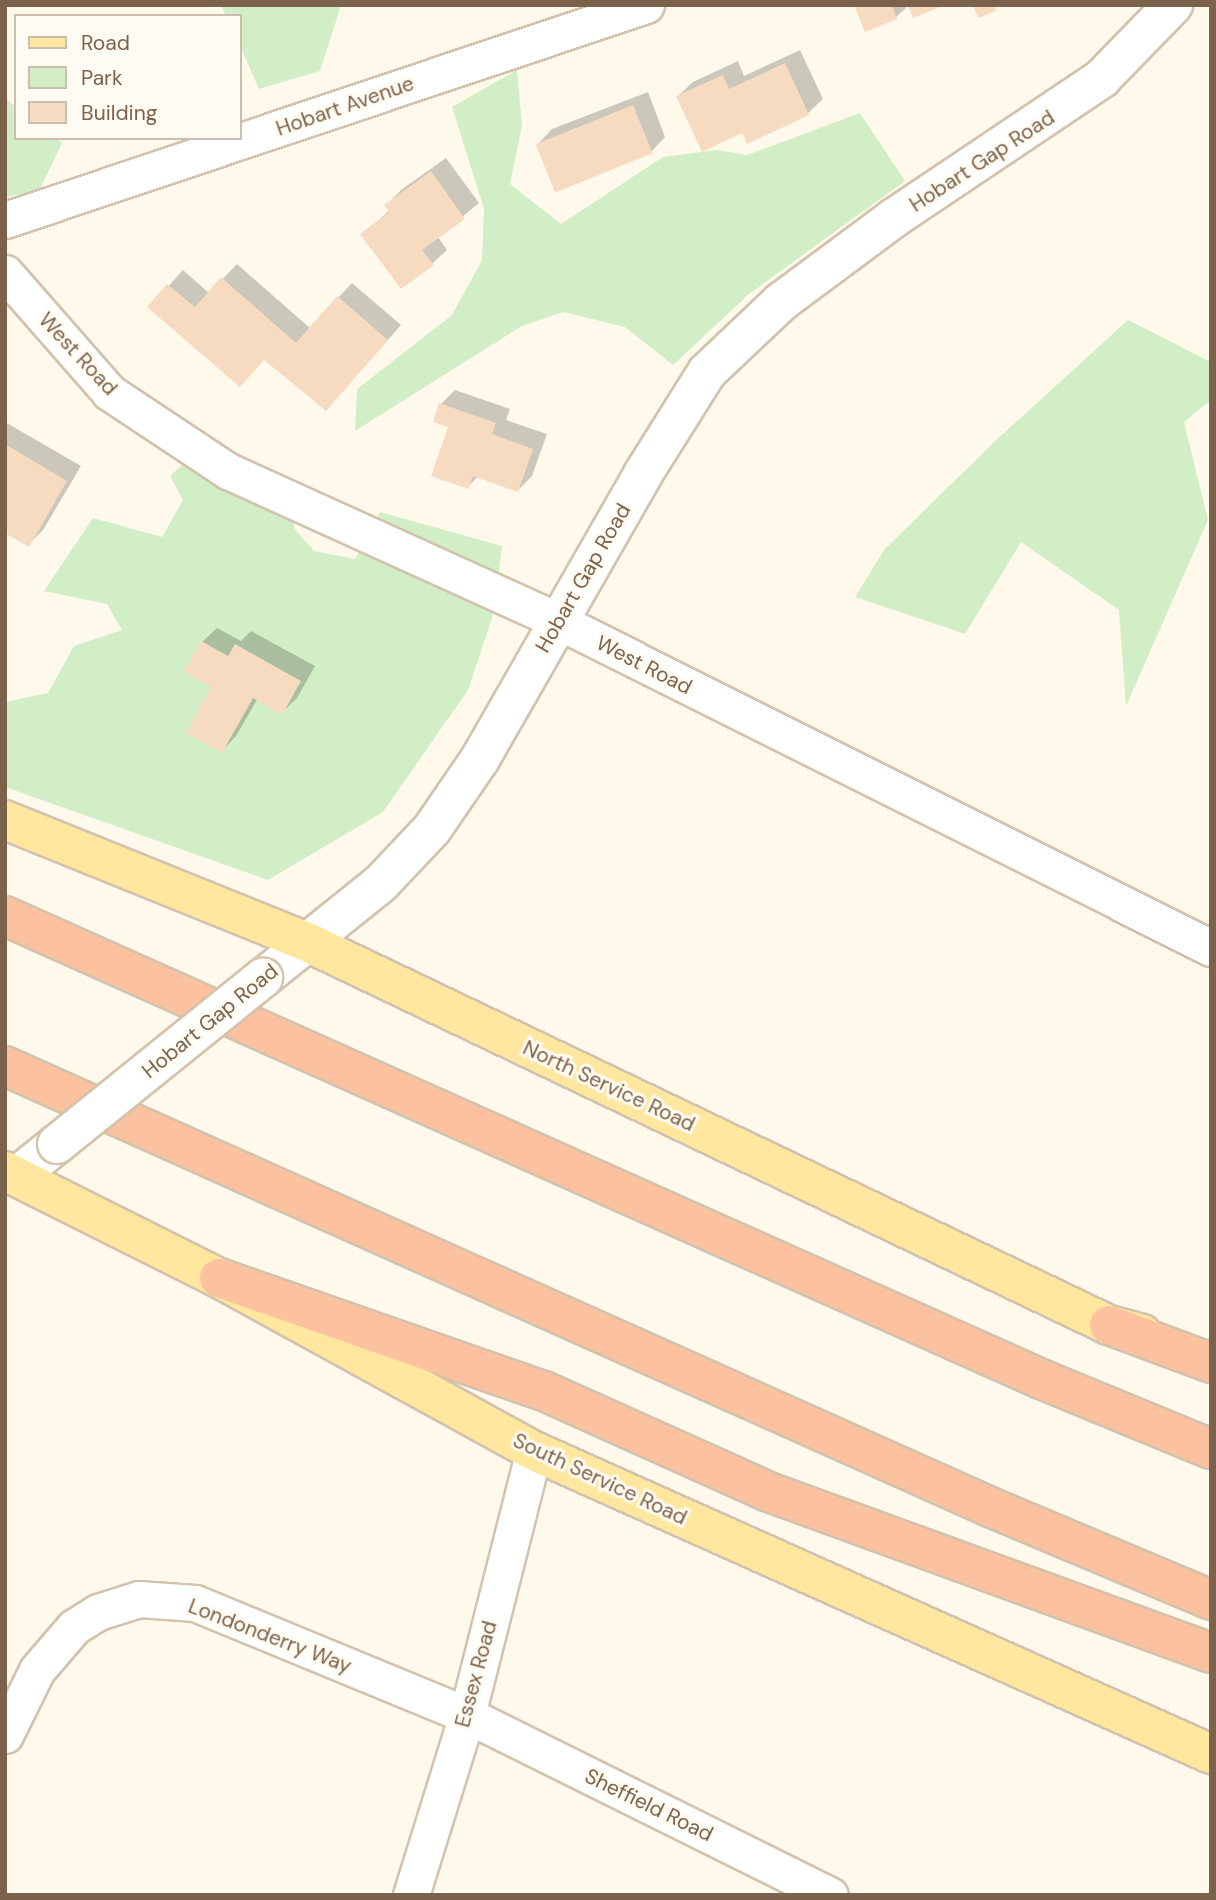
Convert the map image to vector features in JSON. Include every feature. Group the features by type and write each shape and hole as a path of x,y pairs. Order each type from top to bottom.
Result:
{"highway":[{"path":"5,916 1041,1379 1211,1449"},
{"path":"5,1066 977,1501 1211,1600"},
{"path":"219,1278 544,1391 766,1491 1211,1653"},
{"path":"1109,1325 1211,1363"}],"main road":[{"name":"North Service Road","path":"5,820 307,942 1109,1325 1211,1354"},
{"name":"South Service Road","path":"9,1177 219,1278 534,1451 1211,1754"}],"street":[{"name":"Hobart Avenue","path":"5,220 646,5"},
{"name":"Hobart Gap Road","path":"9,1177 57,1144 381,883 432,829 480,759 558,621 707,372 781,302 894,218 1093,85 1172,5"},
{"name":"West Road","path":"5,273 109,392 228,471 558,621 1211,947"},
{"name":"Essex Road","path":"411,1895 467,1715 534,1451"},
{"name":"Londonderry Way","path":"5,1735 53,1647 98,1612 139,1599 195,1603 467,1715"},
{"name":"Sheffield Road","path":"467,1715 830,1895"}],"green space":[{"path":"221,5 341,5 320,71 259,89 242,51 242,14 225,14"},
{"path":"517,70 522,125 510,184 561,224 663,157 717,150 747,155 860,113 905,181 749,294 673,365 625,327 563,312 522,326 355,431 357,389 452,315 482,260 484,209 452,107"},
{"path":"5,98 14,105 14,140 58,140 62,143 39,191 5,197"},
{"path":"1128,320 1211,362 1211,400 1184,422 1208,520 1126,706 1119,610 1021,542 965,634 855,597 884,550 995,441"},
{"path":"206,443 282,487 295,529 314,551 355,559 380,512 502,546 494,612 468,690 383,812 268,880 5,787 5,702 48,693 74,646 122,630 107,604 44,591 93,518 162,537 183,500 170,476"}],"building":[{"path":"854,5 892,5 897,19 865,32"},
{"path":"908,5 945,5 913,18"},
{"path":"973,5 994,5 996,11 978,18"},
{"path":"785,63 809,115 747,144 742,133 702,152 676,96 723,75 729,89"},
{"path":"633,105 652,153 555,193 536,144"},
{"path":"431,171 465,219 422,250 434,265 401,289 360,234 389,212 384,205"},
{"path":"221,277 296,343 337,296 388,340 326,411 264,360 240,387 147,307 167,284 195,307"},
{"path":"439,403 496,423 492,434 533,449 518,492 473,476 468,489 431,476 448,427 433,422"},
{"path":"5,444 67,481 29,547 5,533"},
{"path":"201,641 228,656 235,644 301,681 282,715 253,698 222,753 186,733 211,687 184,672"}]}
